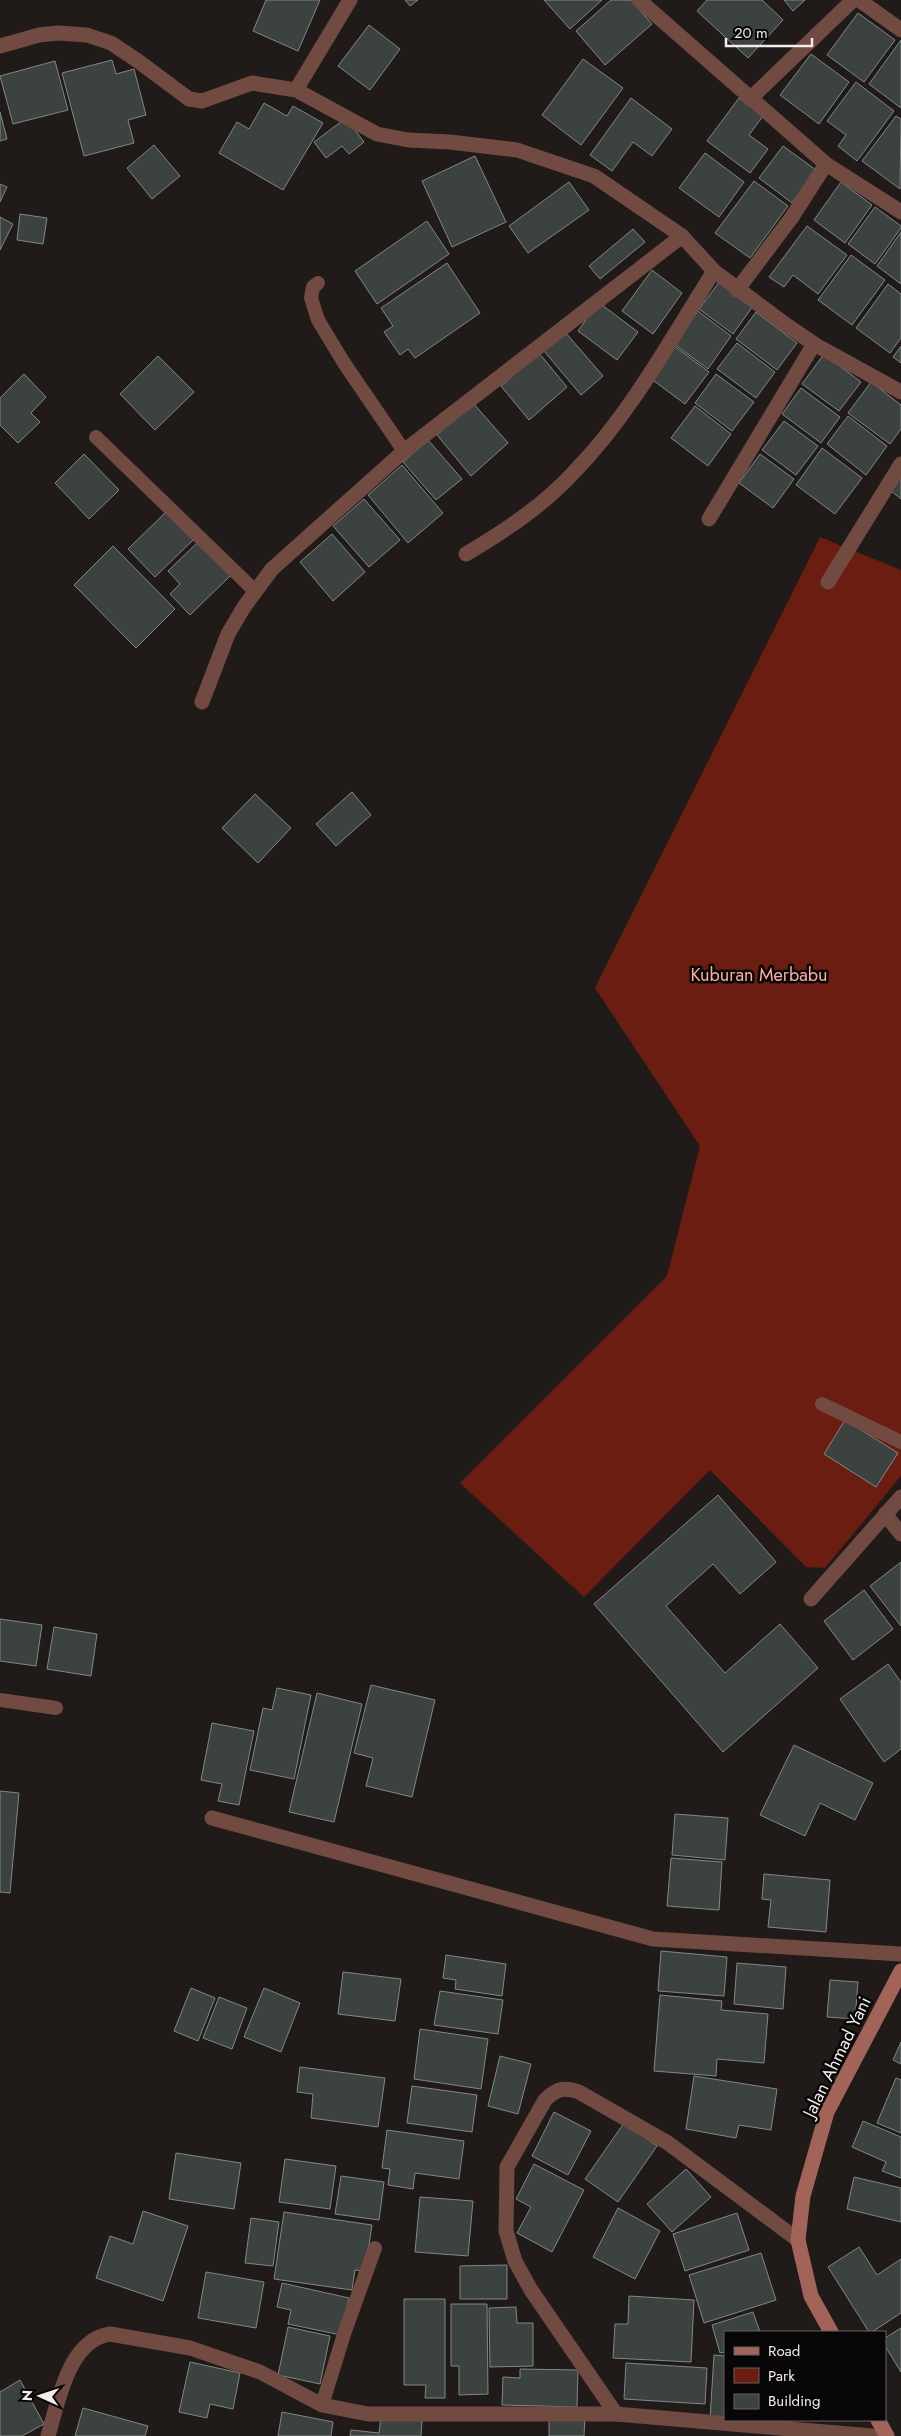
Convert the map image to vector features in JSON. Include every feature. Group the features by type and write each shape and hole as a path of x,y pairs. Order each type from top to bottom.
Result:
{"street":[{"path":"296,90 350,0"},
{"path":"639,0 826,164 901,212"},
{"path":"750,99 853,0"},
{"path":"859,0 901,30"},
{"path":"0,46 49,34 87,35 111,44 138,61 189,99 202,101 252,83 296,90 377,134 408,140 450,142 517,150 594,176 682,236 714,271 814,344 901,392"},
{"path":"738,290 792,217 826,164"},
{"path":"202,702 228,634 255,591 272,569 404,451 682,236"},
{"path":"466,554 510,528 575,472 614,426 714,271"},
{"path":"709,518 814,344"},
{"path":"828,582 901,464"},
{"path":"811,1599 901,1496"},
{"path":"885,1514 901,1534"},
{"path":"212,1818 653,1938 901,1954"},
{"name":"Jalan Ahmad Yani","path":"829,2331 811,2296 798,2240 803,2196 827,2112 901,1972"},
{"path":"616,2414 531,2290 515,2261 506,2231 507,2166 545,2100 554,2091 565,2088 580,2092 668,2143 798,2240"},
{"path":"48,2436 58,2397 82,2350 101,2336 110,2334 190,2348 260,2372 322,2405 368,2414 616,2414 872,2436"},
{"path":"879,2421 887,2436"}],"lane":[{"path":"318,283 313,287 312,298 318,320 344,363 404,451"},
{"path":"96,438 255,591"},
{"path":"822,1404 901,1442"},
{"path":"0,1700 56,1708"},
{"path":"322,2405 345,2331 375,2248"}],"green space":[{"name":"Kuburan Merbabu","path":"820,537 901,570 901,1476 825,1568 806,1567 710,1470 584,1597 460,1483 667,1276 700,1146 595,988"}],"building":[{"path":"266,0 320,0 298,51 253,31"},
{"path":"405,0 418,0 410,6"},
{"path":"544,0 602,0 570,29"},
{"path":"611,0 631,0 652,24 605,65 576,31"},
{"path":"707,0 762,0 783,20 748,58 697,11"},
{"path":"784,0 805,0 793,11"},
{"path":"858,13 895,40 864,82 827,55"},
{"path":"369,25 400,49 370,90 338,66"},
{"path":"901,40 901,108 869,84"},
{"path":"811,54 849,82 819,124 780,95"},
{"path":"583,59 623,88 581,145 542,115"},
{"path":"112,60 116,74 134,69 146,115 128,120 134,143 84,156 62,73"},
{"path":"55,61 68,110 13,124 0,76"},
{"path":"856,82 894,111 857,161 838,146 846,135 827,121"},
{"path":"631,98 672,129 652,156 633,142 612,171 590,155"},
{"path":"739,98 763,116 749,135 768,149 750,173 707,141"},
{"path":"264,103 287,116 293,106 323,123 283,190 219,153 237,122 249,129"},
{"path":"0,112 7,139 0,141"},
{"path":"896,116 901,119 900,189 862,161"},
{"path":"346,118 364,142 349,154 342,146 326,158 314,142"},
{"path":"154,145 180,176 152,199 127,168"},
{"path":"783,146 816,170 792,203 759,178"},
{"path":"705,153 744,182 719,217 679,188"},
{"path":"475,156 506,222 452,247 422,181"},
{"path":"754,181 788,206 750,258 715,233"},
{"path":"569,182 589,210 528,253 509,226"},
{"path":"841,182 872,205 845,243 814,220"},
{"path":"0,184 7,187 0,202"},
{"path":"875,207 901,226 901,228 875,264 848,244"},
{"path":"20,214 47,218 43,244 17,240"},
{"path":"0,217 13,224 0,250"},
{"path":"427,221 449,254 377,304 355,271"},
{"path":"807,226 847,255 818,294 793,275 784,287 769,277"},
{"path":"633,229 645,242 600,279 589,266"},
{"path":"901,232 901,284 877,266"},
{"path":"851,255 885,280 852,325 818,300"},
{"path":"447,263 480,313 415,358 408,349 400,355 384,332 393,326 381,308"},
{"path":"652,270 682,293 653,334 622,311"},
{"path":"720,281 753,306 733,334 699,309"},
{"path":"888,284 901,294 901,338 890,353 856,328"},
{"path":"598,302 638,332 617,360 578,331"},
{"path":"698,311 731,336 708,369 674,344"},
{"path":"756,312 797,343 777,370 736,339"},
{"path":"565,332 603,376 581,395 544,351"},
{"path":"737,343 775,372 756,398 717,369"},
{"path":"674,346 709,372 685,404 650,378"},
{"path":"901,346 901,363 893,357"},
{"path":"539,353 567,387 529,420 501,386"},
{"path":"824,354 861,382 839,411 802,384"},
{"path":"158,356 194,392 155,430 120,394"},
{"path":"24,374 46,397 31,413 40,422 18,443 0,425 0,398"},
{"path":"716,374 754,402 732,431 695,403"},
{"path":"871,382 901,405 901,429 890,444 848,413"},
{"path":"801,388 840,417 821,443 782,414"},
{"path":"473,403 508,443 471,476 437,435"},
{"path":"695,406 731,434 708,466 671,438"},
{"path":"848,416 887,446 866,475 827,444"},
{"path":"784,421 818,446 796,475 762,450"},
{"path":"428,440 462,479 436,500 403,462"},
{"path":"822,448 862,478 835,514 796,485"},
{"path":"84,454 119,490 89,519 55,483"},
{"path":"760,454 794,479 773,508 739,483"},
{"path":"402,465 443,513 408,543 368,495"},
{"path":"901,477 901,499 891,491"},
{"path":"364,499 400,540 369,567 333,526"},
{"path":"166,512 193,540 155,577 128,549"},
{"path":"332,534 365,572 333,601 300,562"},
{"path":"198,542 231,575 190,615 170,594 180,584 168,571"},
{"path":"113,546 175,609 136,648 74,585"},
{"path":"352,792 371,815 336,846 316,824"},
{"path":"255,794 291,828 258,863 222,828"},
{"path":"845,1420 898,1453 876,1487 824,1454"},
{"path":"718,1495 776,1562 740,1594 713,1564 666,1606 725,1673 780,1624 818,1668 723,1752 594,1604"},
{"path":"901,1562 901,1626 870,1586"},
{"path":"864,1590 893,1629 853,1660 824,1621"},
{"path":"0,1619 42,1625 36,1666 0,1661"},
{"path":"54,1627 97,1634 91,1676 47,1669"},
{"path":"888,1664 901,1682 901,1749 884,1762 840,1699"},
{"path":"371,1685 435,1700 412,1797 366,1786 373,1758 354,1753"},
{"path":"277,1688 311,1695 294,1779 250,1770 263,1708 272,1710"},
{"path":"317,1693 362,1704 334,1822 289,1812"},
{"path":"212,1723 254,1731 239,1805 218,1801 222,1784 201,1780"},
{"path":"794,1745 873,1783 855,1820 820,1803 805,1836 760,1815"},
{"path":"0,1791 19,1793 10,1893 0,1892"},
{"path":"675,1814 728,1818 725,1860 672,1855"},
{"path":"671,1858 722,1862 719,1910 667,1906"},
{"path":"764,1874 830,1880 826,1932 768,1927 771,1900 762,1899"},
{"path":"661,1951 727,1957 724,1996 658,1991"},
{"path":"446,1955 506,1964 502,1996 455,1989 456,1980 443,1978"},
{"path":"737,1963 786,1967 783,2009 734,2004"},
{"path":"343,1972 401,1979 395,2021 338,2014"},
{"path":"830,1980 858,1982 855,2019 827,2017"},
{"path":"191,1988 215,1998 198,2041 174,2031"},
{"path":"264,1988 300,2003 281,2052 244,2037"},
{"path":"440,1991 503,2000 498,2034 434,2025"},
{"path":"660,1995 722,2001 721,2010 768,2014 764,2063 717,2059 716,2076 654,2071"},
{"path":"219,1997 247,2008 232,2049 203,2038"},
{"path":"420,2029 488,2039 481,2089 414,2079"},
{"path":"901,2042 901,2064 893,2060"},
{"path":"500,2056 531,2064 518,2114 488,2106"},
{"path":"300,2067 385,2078 378,2127 311,2118 313,2094 297,2092"},
{"path":"694,2076 777,2089 771,2130 739,2125 736,2138 686,2129"},
{"path":"896,2078 901,2080 901,2133 877,2123"},
{"path":"412,2086 477,2095 472,2132 407,2123"},
{"path":"554,2112 591,2131 568,2175 532,2156"},
{"path":"863,2121 901,2137 901,2178 882,2171 886,2162 852,2147"},
{"path":"624,2123 657,2146 618,2202 585,2179"},
{"path":"387,2130 464,2141 459,2179 415,2173 413,2189 388,2185 390,2169 382,2168"},
{"path":"176,2153 241,2163 234,2209 169,2199"},
{"path":"285,2159 336,2166 330,2209 279,2202"},
{"path":"534,2164 584,2190 552,2252 517,2233 531,2207 516,2199"},
{"path":"686,2169 711,2197 672,2232 647,2204"},
{"path":"341,2176 384,2182 379,2220 335,2214"},
{"path":"854,2177 901,2188 901,2222 847,2209"},
{"path":"420,2197 473,2201 468,2256 415,2252"},
{"path":"618,2208 660,2231 635,2279 593,2257"},
{"path":"143,2211 188,2226 163,2301 96,2278 110,2236 133,2244"},
{"path":"284,2212 372,2225 365,2271 355,2270 352,2290 274,2279"},
{"path":"737,2213 749,2250 685,2271 673,2234"},
{"path":"251,2218 279,2222 273,2266 245,2263"},
{"path":"859,2247 877,2275 901,2259 901,2313 874,2331 868,2331 828,2267"},
{"path":"761,2253 776,2300 704,2323 689,2275"},
{"path":"507,2265 507,2299 460,2299 460,2266"},
{"path":"206,2272 264,2282 256,2328 198,2318"},
{"path":"282,2283 349,2298 341,2335 288,2324 291,2310 277,2307"},
{"path":"629,2296 694,2300 691,2362 613,2358 615,2324 628,2324"},
{"path":"404,2299 445,2299 445,2398 425,2398 426,2385 404,2385"},
{"path":"451,2304 487,2304 488,2394 459,2395 459,2366 451,2366"},
{"path":"516,2307 517,2323 533,2323 533,2366 490,2367 489,2308"},
{"path":"753,2312 760,2331 724,2331 724,2352 720,2353 712,2325"},
{"path":"288,2327 330,2336 320,2384 278,2375"},
{"path":"901,2328 901,2372 886,2348 886,2337"},
{"path":"714,2355 724,2356 724,2420 710,2419"},
{"path":"190,2362 240,2373 233,2409 210,2404 207,2418 179,2412"},
{"path":"626,2363 707,2368 705,2404 624,2399"},
{"path":"520,2369 578,2370 577,2407 502,2405 503,2377 520,2378"},
{"path":"20,2380 44,2424 22,2436 0,2436 0,2392"},
{"path":"83,2408 148,2426 145,2436 75,2436"},
{"path":"282,2412 333,2422 331,2436 278,2436"},
{"path":"549,2415 585,2416 584,2436 549,2436"},
{"path":"381,2417 422,2421 421,2436 350,2436 351,2430 379,2433"}]}
